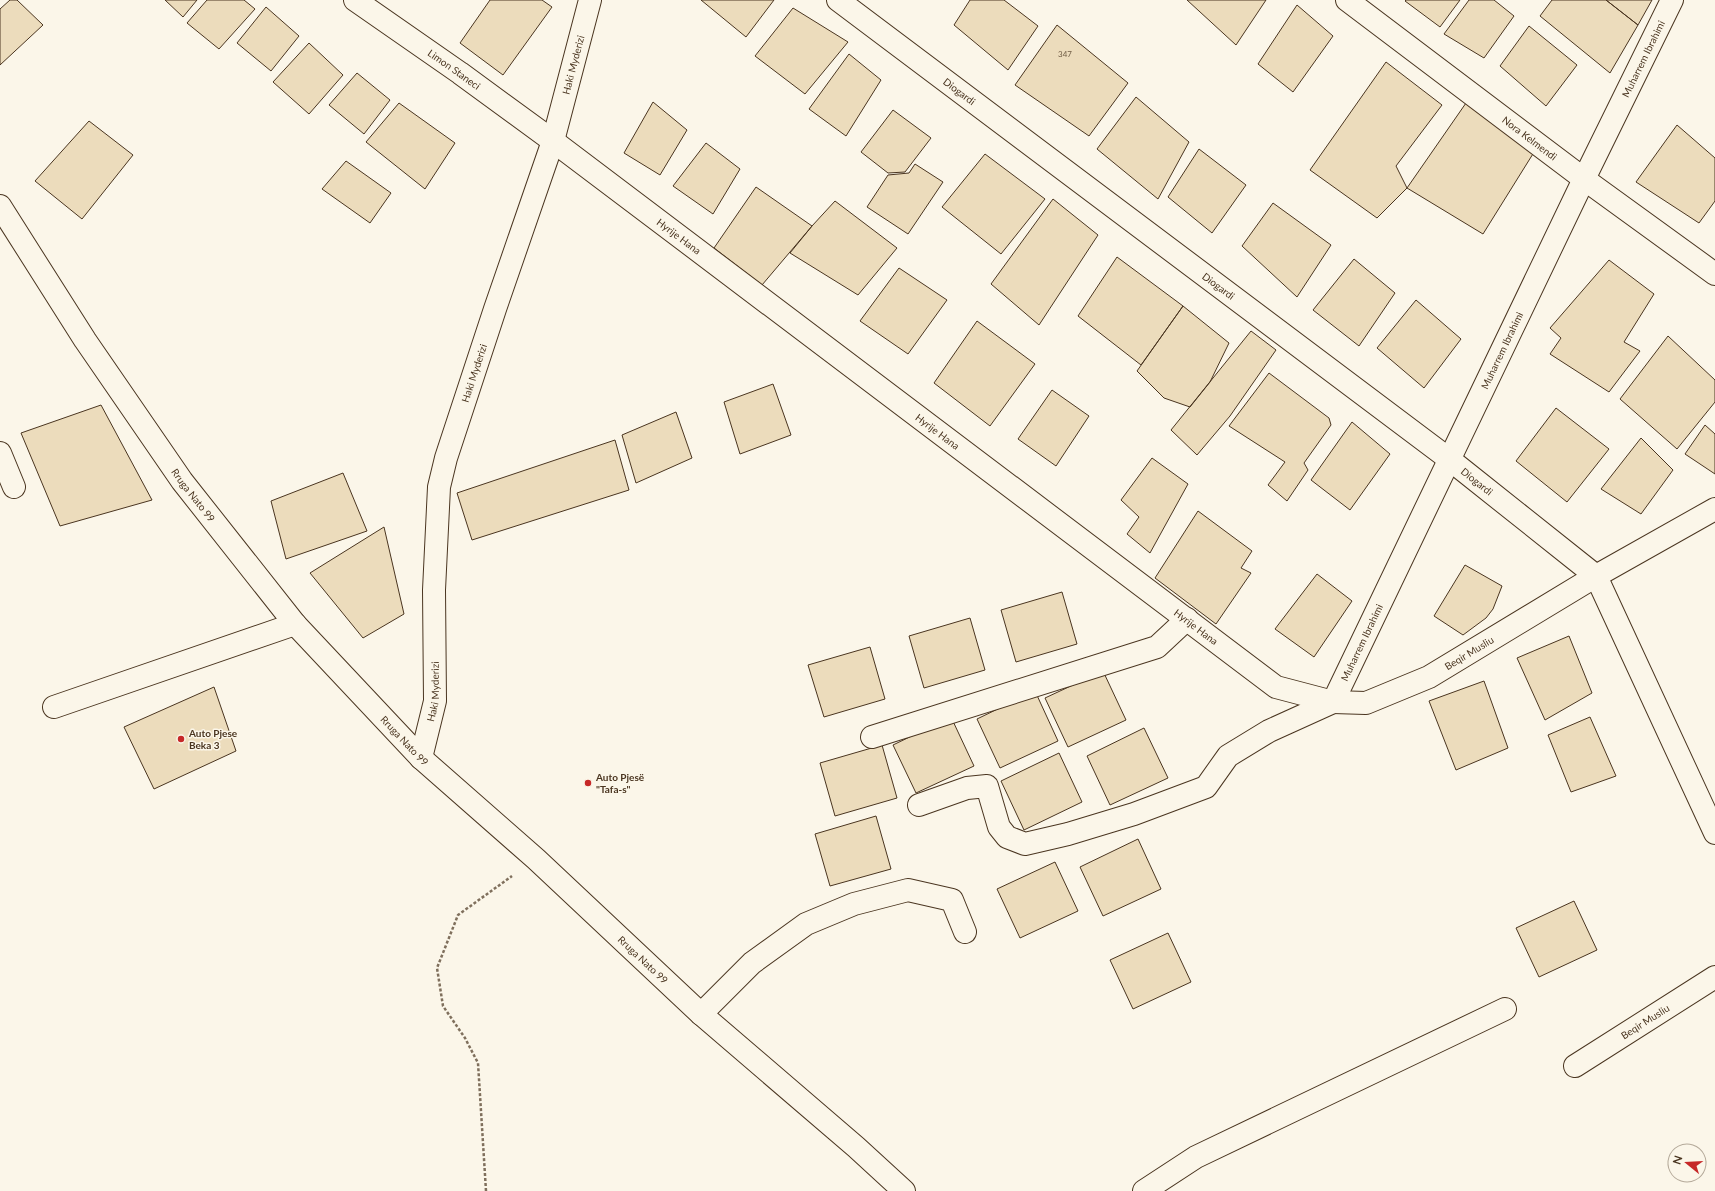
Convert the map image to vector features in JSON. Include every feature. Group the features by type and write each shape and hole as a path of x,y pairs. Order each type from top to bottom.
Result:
{"street":[{"name":"Limon Staneci","path":"355,0 460,73 553,141"},
{"name":"Haki Myderizi","path":"421,758 435,701 434,590 439,487 446,458 495,309 553,141 590,0"},
{"name":"Diogardi","path":"838,0 1449,459 1596,576"},
{"name":"Nora Kelmendi","path":"1347,0 1584,179 1715,274"},
{"name":"Muharrem Ibrahimi","path":"1333,702 1584,179 1672,0"},
{"name":"Hyrije Hana","path":"553,141 1276,687 1333,702"},
{"name":"Rruga Nato 99","path":"0,206 85,340 182,481 296,624 421,758 536,859 701,1014 850,1142 904,1191"},
{"path":"0,453 14,487"},
{"name":"Beqir Musliu","path":"1333,702 1366,703 1430,677 1596,576 1715,508"},
{"path":"1596,576 1715,833"},
{"path":"872,737 1157,647 1187,619"},
{"path":"54,707 296,624"},
{"path":"918,805 967,788 986,786 999,827 1007,837 1025,844 1068,834 1134,814 1206,787 1228,756 1269,731 1333,702"},
{"path":"701,1014 752,962 806,924 854,904 908,890 952,900 965,932"},
{"name":"Beqir Musliu","path":"1576,1066 1715,976"},
{"path":"1144,1191 1196,1157 1505,1009"}],"path":[{"path":"486,1191 478,1063 465,1038 443,1006 437,968 458,916 536,859"}],"building":[{"path":"10,0 17,0 43,25 0,65 0,9"},
{"path":"165,0 197,0 183,17"},
{"path":"207,0 244,0 255,9 219,49 187,23"},
{"path":"490,0 542,0 552,7 503,75 460,43"},
{"path":"701,0 774,0 746,37"},
{"path":"970,0 1004,0 1038,26 1008,70 954,25"},
{"path":"1187,0 1266,0 1236,45"},
{"path":"1460,0 1440,27 1405,1"},
{"path":"1469,0 1494,0 1514,16 1484,58 1444,34"},
{"path":"1552,0 1606,0 1638,25 1610,73 1540,16"},
{"path":"1606,0 1652,0 1638,25"},
{"path":"1297,5 1333,36 1293,92 1258,64"},
{"path":"266,7 299,36 271,71 237,43"},
{"path":"793,8 848,42 805,94 755,56"},
{"path":"1057,25 1128,83 1089,136 1015,85"},
{"path":"1529,26 1577,65 1546,106 1500,66"},
{"path":"309,43 343,75 309,114 273,82"},
{"path":"849,54 881,80 846,136 809,109"},
{"path":"1386,62 1442,105 1396,166 1407,188 1377,218 1310,170"},
{"path":"357,73 390,100 364,134 329,105"},
{"path":"1136,97 1189,142 1158,199 1097,149"},
{"path":"653,102 687,130 660,175 624,153"},
{"path":"399,103 455,143 425,189 366,142"},
{"path":"1466,103 1536,149 1483,234 1407,188"},
{"path":"893,110 931,138 905,172 888,173 861,152"},
{"path":"89,121 133,155 82,219 35,181"},
{"path":"1677,125 1715,158 1715,201 1699,223 1636,182"},
{"path":"706,143 740,169 713,214 673,186"},
{"path":"1199,149 1246,185 1212,233 1168,197"},
{"path":"985,154 1045,199 1001,254 942,207"},
{"path":"346,161 391,193 370,223 322,189"},
{"path":"915,164 943,182 908,234 867,207 888,175 909,173"},
{"path":"756,187 812,226 762,285 714,248"},
{"path":"1053,199 1098,235 1039,325 991,284"},
{"path":"835,201 897,248 858,295 790,253"},
{"path":"1273,203 1331,245 1297,297 1242,246"},
{"path":"1117,257 1183,306 1141,365 1078,316"},
{"path":"1354,259 1395,293 1359,346 1313,310"},
{"path":"1609,260 1654,294 1624,342 1640,351 1609,392 1550,354 1561,338 1550,328"},
{"path":"899,268 947,300 908,354 860,321"},
{"path":"1416,300 1461,339 1424,388 1377,348"},
{"path":"1183,306 1229,343 1210,382 1190,407 1164,398 1137,371"},
{"path":"977,321 1035,364 990,426 934,383"},
{"path":"1251,331 1276,350 1230,416 1197,455 1171,430"},
{"path":"1668,336 1715,380 1715,402 1677,449 1620,399"},
{"path":"1269,373 1329,418 1331,425 1304,463 1308,470 1287,501 1268,485 1285,462 1229,426"},
{"path":"773,384 791,435 740,454 724,402"},
{"path":"1052,390 1089,416 1056,466 1018,439"},
{"path":"101,405 152,500 60,526 21,433"},
{"path":"1556,408 1609,449 1567,502 1516,461"},
{"path":"676,412 692,458 636,483 622,435"},
{"path":"1352,422 1390,454 1350,510 1311,480"},
{"path":"1705,425 1715,434 1715,474 1685,454"},
{"path":"1641,438 1673,470 1641,514 1601,489"},
{"path":"615,440 629,490 472,540 457,493"},
{"path":"1152,458 1188,484 1150,553 1127,534 1139,517 1121,500"},
{"path":"343,473 367,531 286,559 271,501"},
{"path":"1198,511 1252,551 1241,568 1251,573 1216,624 1155,578"},
{"path":"384,527 404,614 363,638 310,573"},
{"path":"1465,565 1502,586 1493,609 1486,618 1463,635 1434,616"},
{"path":"1317,574 1352,601 1314,657 1275,629"},
{"path":"1062,592 1077,644 1016,662 1001,610"},
{"path":"970,618 985,670 924,688 909,636"},
{"path":"1569,636 1592,693 1545,720 1517,658"},
{"path":"870,647 885,699 824,717 808,665"},
{"path":"1103,671 1126,720 1068,747 1045,698"},
{"path":"1484,681 1508,748 1456,770 1429,701"},
{"name":"Auto Pjese Beka 3","path":"214,687 236,751 154,789 124,727"},
{"path":"1035,691 1058,741 1000,768 977,719"},
{"path":"951,717 974,766 916,793 893,745"},
{"path":"1590,717 1616,776 1571,792 1548,735"},
{"path":"1144,728 1168,778 1110,805 1087,756"},
{"path":"882,745 897,798 835,816 820,763"},
{"path":"1059,753 1082,802 1024,830 1001,781"},
{"path":"876,816 891,869 830,886 815,834"},
{"path":"1138,839 1161,889 1103,916 1080,867"},
{"path":"1055,862 1078,911 1020,938 997,889"},
{"path":"1574,901 1597,950 1539,977 1516,928"},
{"path":"1168,933 1191,982 1133,1009 1110,960"}],"place":[{"name":"Auto Pjese Beka 3","path":"181,739"},
{"name":"Auto Pjesë \"Tafa-s\"","path":"588,783"}]}
